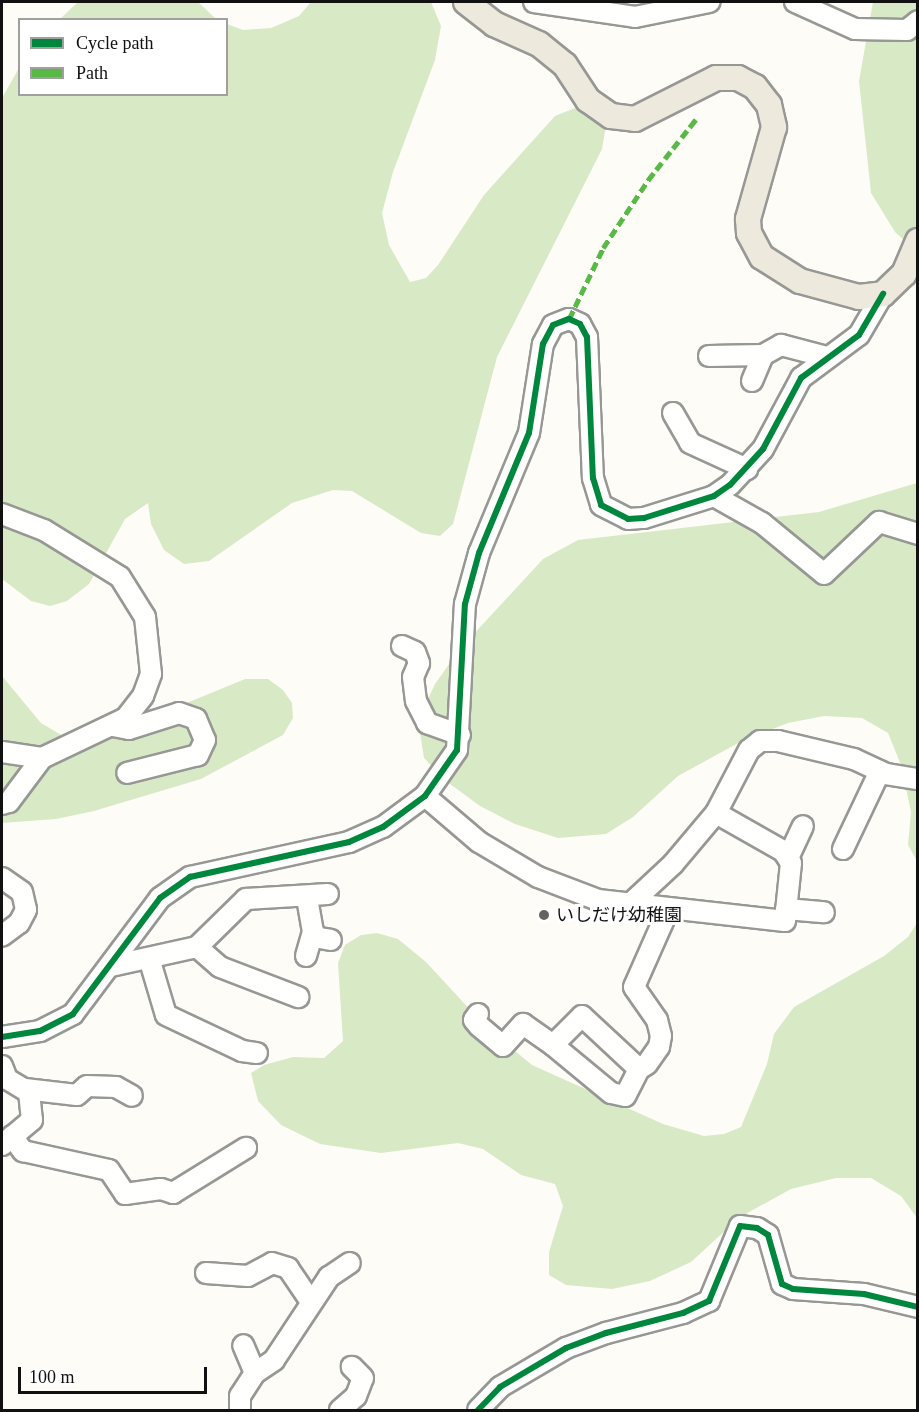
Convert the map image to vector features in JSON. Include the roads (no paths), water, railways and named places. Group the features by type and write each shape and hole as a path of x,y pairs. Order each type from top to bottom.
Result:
{"main road":[{"path":"466,2 494,24 539,44 565,65 588,100 611,116 635,119 716,78 738,78 755,87 769,105 774,127 748,219 749,233 762,257 800,281 859,297 883,294 904,274 918,241"}],"street":[{"path":"534,2 635,17 709,2"},
{"path":"795,2 855,29 914,31"},
{"path":"2,1037 40,1031 64,1021 84,1003 160,898 190,878 349,842 384,828 425,796 457,750 460,735 465,604 479,553 529,433 543,345 553,325 569,319 584,329 587,337 593,478 602,505 628,519 644,518 714,496 747,469 763,449 801,378 859,335 883,294"},
{"path":"708,356 763,355 782,345 827,357"},
{"path":"752,381 763,355"},
{"path":"673,413 690,443 747,469"},
{"path":"714,496 762,523 824,574 879,522 918,534"},
{"path":"2,514 44,530 107,566 135,596 145,617 151,674 143,696 113,720 42,758 9,802 2,804"},
{"path":"402,646 415,652 419,663 413,677 416,701 427,723 460,735"},
{"path":"113,720 129,729 179,713 195,719 205,740 198,755 127,773"},
{"path":"630,904 673,864 716,813 749,750 760,741 778,741 844,756 880,771 918,778"},
{"path":"2,752 42,758"},
{"path":"843,849 880,771"},
{"path":"425,796 479,842 538,877 598,900 785,921 791,863 788,858 783,851 716,813"},
{"path":"788,858 803,826"},
{"path":"2,878 22,892 26,910 19,922 2,936"},
{"path":"111,966 197,947 246,899 307,898 328,894"},
{"path":"307,898 314,937 331,940"},
{"path":"478,1014 474,1020 478,1026 502,1046 523,1023 611,1093 625,1096 639,1069 659,1047 661,1036 657,1020 634,987 669,908"},
{"path":"786,909 824,912"},
{"path":"306,956 313,931"},
{"path":"197,947 220,967 298,997"},
{"path":"149,958 166,1015 242,1051 257,1053"},
{"path":"553,1045 582,1016 639,1069"},
{"path":"2,1066 7,1079 25,1089 77,1095 87,1086 124,1086"},
{"path":"25,1089 32,1120 7,1141 23,1151 109,1170 125,1194 161,1189 173,1193 246,1148"},
{"path":"478,1410 500,1387 566,1348 606,1333 683,1313 709,1301 740,1226 757,1228 768,1234 783,1284 793,1289 864,1294 918,1307"},
{"path":"206,1274 248,1276 272,1263 288,1268 311,1302"},
{"path":"240,1410 240,1396 255,1373 274,1360 329,1277 350,1263"},
{"path":"243,1345 255,1373"},
{"path":"340,1410 356,1396 363,1378 352,1367"}],"place":[{"name":"いしだけ幼稚園","path":"544,915"}]}
